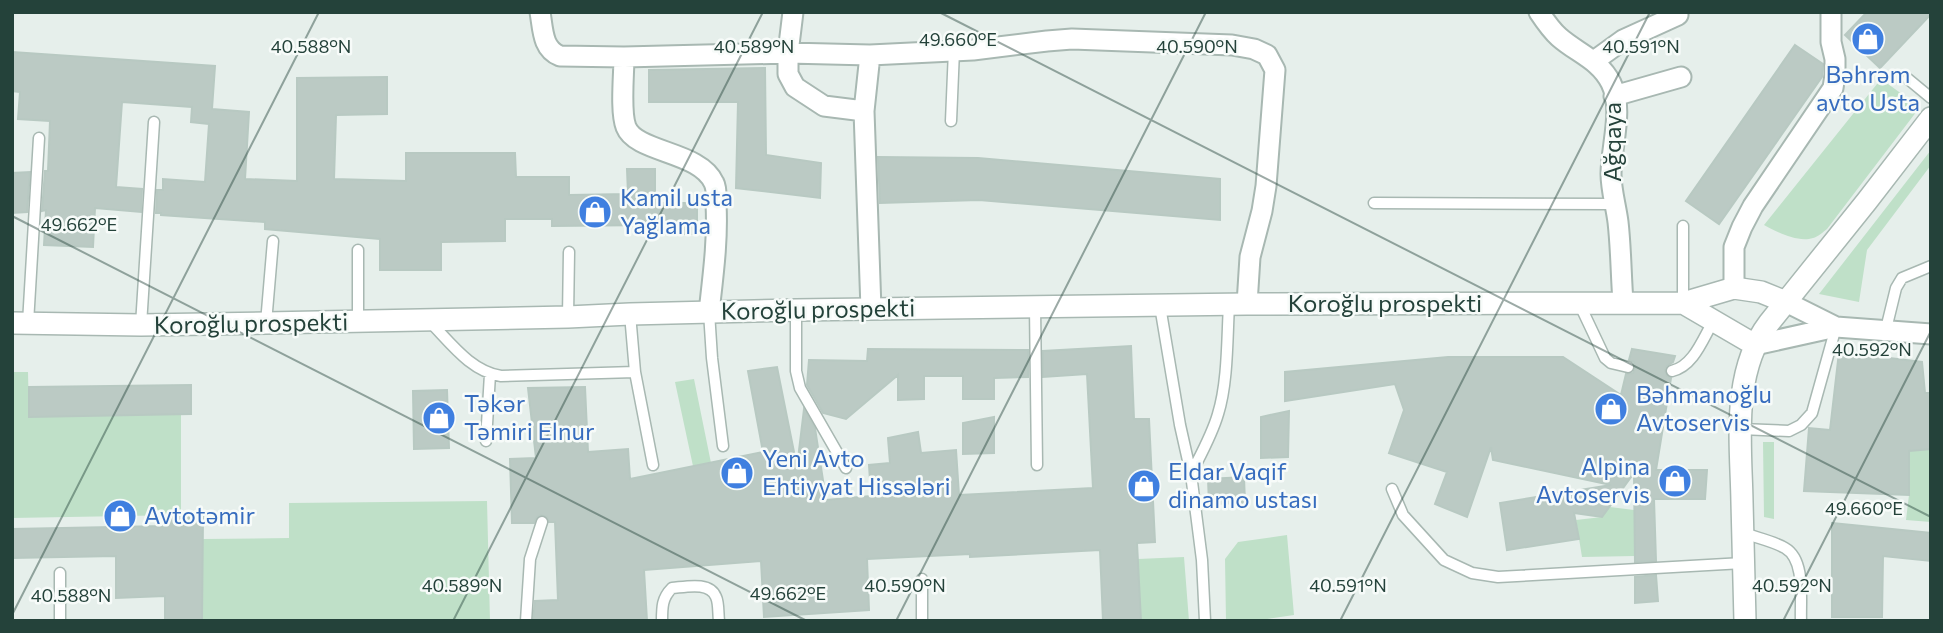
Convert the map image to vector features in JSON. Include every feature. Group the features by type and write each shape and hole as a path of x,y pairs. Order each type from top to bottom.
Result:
{"street":[{"path":"540,12 547,45 552,53 560,56 788,53 870,55 973,50 1072,39 1232,45 1267,55 1275,70 1267,174 1262,211 1238,304"},
{"path":"793,12 788,74 795,87 824,106 864,111"},
{"name":"Ağqaya","path":"1539,12 1560,38 1594,61 1611,83 1616,116 1611,173 1623,302"},
{"path":"1734,288 1734,247 1742,227 1753,206 1833,88 1835,59 1831,42 1830,12"},
{"path":"1594,61 1623,40 1678,15"},
{"path":"870,55 864,111 870,309"},
{"path":"624,57 626,129 637,140 691,162 708,174 716,185 718,227 709,312"},
{"path":"1614,96 1681,77"},
{"path":"1745,621 1741,429 1744,384 1749,360 1760,335 1931,118"},
{"path":"1683,303 1734,288 1761,292 1836,327"},
{"path":"1683,303 1755,345 1836,327 1931,334"},
{"name":"Koroğlu prospekti","path":"20,323 141,325 428,321 796,310 1238,304 1683,303"}],"lane":[{"path":"951,121 954,50"},
{"path":"1908,79 1931,98"},
{"path":"141,325 153,122"},
{"path":"20,323 39,138"},
{"path":"1374,203 1613,204"},
{"path":"1683,226 1683,303"},
{"path":"266,323 273,241"},
{"path":"358,250 358,322"},
{"path":"568,317 569,252"},
{"path":"1886,329 1896,288 1902,278 1931,266"},
{"path":"1579,303 1605,358 1618,366 1628,367"},
{"path":"1191,474 1218,414 1238,304"},
{"path":"1160,306 1191,474 1202,560 1205,621"},
{"path":"1035,307 1037,465"},
{"path":"796,310 796,371 800,388 846,468"},
{"path":"709,312 723,446"},
{"path":"630,314 635,372 653,465"},
{"path":"1672,371 1688,364 1714,320"},
{"path":"428,321 474,367 490,374 501,376 635,372"},
{"path":"1741,429 1789,431 1807,419 1812,413 1836,327"},
{"path":"486,441 490,374"},
{"path":"1392,489 1403,515 1444,560 1472,573 1498,577 1743,563"},
{"path":"526,621 530,559 542,522"},
{"path":"1743,533 1786,549 1796,558 1799,567 1801,621"},
{"path":"60,573 60,621"},
{"path":"922,579 922,621"},
{"path":"662,621 665,595 672,588 697,586 710,589 716,596 719,621"}],"green space":[{"path":"1881,79 1920,107 1827,229 1815,237 1801,239 1764,225"},
{"path":"1931,150 1931,165 1867,250 1859,302 1819,294"},
{"path":"12,372 28,372 29,416 181,414 181,515 12,518"},
{"path":"694,379 711,463 693,466 675,382"},
{"path":"1763,442 1774,442 1774,519 1764,517"},
{"path":"1931,449 1931,522 1906,520 1909,451"},
{"path":"487,501 490,621 202,621 203,539 289,538 289,503"},
{"path":"1610,507 1634,510 1635,556 1582,557 1576,520 1602,517"},
{"path":"1287,535 1294,615 1254,621 1226,621 1225,559 1238,542"},
{"path":"1184,557 1189,621 1141,621 1138,559"}],"building":[{"path":"1867,12 1931,14 1880,68 1845,35"},
{"path":"1795,45 1823,64 1822,77 1719,224 1686,201"},
{"path":"12,52 215,66 212,109 249,112 245,179 297,181 297,78 387,77 387,114 336,115 334,179 406,181 406,153 515,153 516,177 569,177 569,195 628,194 627,169 655,169 655,203 697,203 697,234 653,234 653,225 552,226 552,219 505,219 505,241 441,242 441,270 380,270 380,239 265,229 265,222 156,213 157,190 163,190 163,179 205,182 209,124 191,122 192,107 122,102 116,187 142,189 141,212 95,208 93,247 44,245 46,210 42,211 45,171 48,171 50,121 18,119 20,92 12,91"},
{"path":"765,68 766,155 821,163 820,198 736,188 738,102 649,102 649,70"},
{"path":"878,157 978,158 1220,179 1220,220 979,200 880,203"},
{"path":"30,172 27,212 12,213 12,173"},
{"path":"1131,346 1134,419 1149,419 1155,542 1137,543 1141,621 1103,621 1100,550 867,559 869,610 764,617 761,561 644,570 647,621 533,621 535,601 558,600 555,522 549,522 547,517 541,515 534,523 512,523 510,459 536,458 528,388 585,387 588,452 628,449 630,479 763,452 748,371 777,367 797,467 804,409 815,428 826,500 871,496 869,465 890,463 888,438 918,432 921,453 956,450 959,495 1093,488 1087,374 1043,377 1043,351"},
{"path":"868,349 1028,350 1028,377 994,378 994,399 963,399 963,376 924,376 924,399 898,400 898,375 846,419 823,413 807,385 809,360 867,361"},
{"path":"1632,349 1675,356 1665,370 1671,378 1656,470 1707,470 1705,499 1654,499 1656,561 1635,562 1634,473 1602,517 1574,513 1579,539 1507,550 1500,503 1611,485 1493,460 1491,447 1467,517 1435,504 1447,472 1389,453 1404,410 1395,384 1285,401 1285,372 1448,357 1563,357 1621,395 1626,374 1633,373 1635,368 1634,362 1629,360"},
{"path":"1839,352 1922,362 1925,393 1931,393 1931,449 1909,451 1909,495 1804,491 1809,428 1830,430"},
{"path":"191,385 191,414 29,417 29,387"},
{"path":"447,390 449,448 414,449 413,391"},
{"path":"1289,411 1288,457 1261,458 1261,417"},
{"path":"994,417 994,453 963,454 963,423"},
{"path":"1244,477 1245,503 1209,504 1208,479"},
{"path":"166,515 203,516 202,621 165,621 165,596 116,598 116,556 12,558 12,529 165,526"},
{"path":"1832,523 1931,533 1931,561 1883,556 1882,617 1832,617"},
{"path":"1656,575 1658,601 1635,603 1635,577"}],"place":[{"name":"Bəhrəm avto Usta","path":"1868,39"},
{"name":"Kamil usta Yağlama","path":"595,212"},
{"name":"Bəhmanoğlu Avtoservis","path":"1611,409"},
{"name":"Təkər Təmiri Elnur","path":"439,418"},
{"name":"Yeni Avto Ehtiyyat Hissələri","path":"737,473"},
{"name":"Alpina Avtoservis","path":"1675,481"},
{"name":"Eldar Vaqif dinamo ustası","path":"1144,486"},
{"name":"Avtotəmir","path":"120,516"}]}
